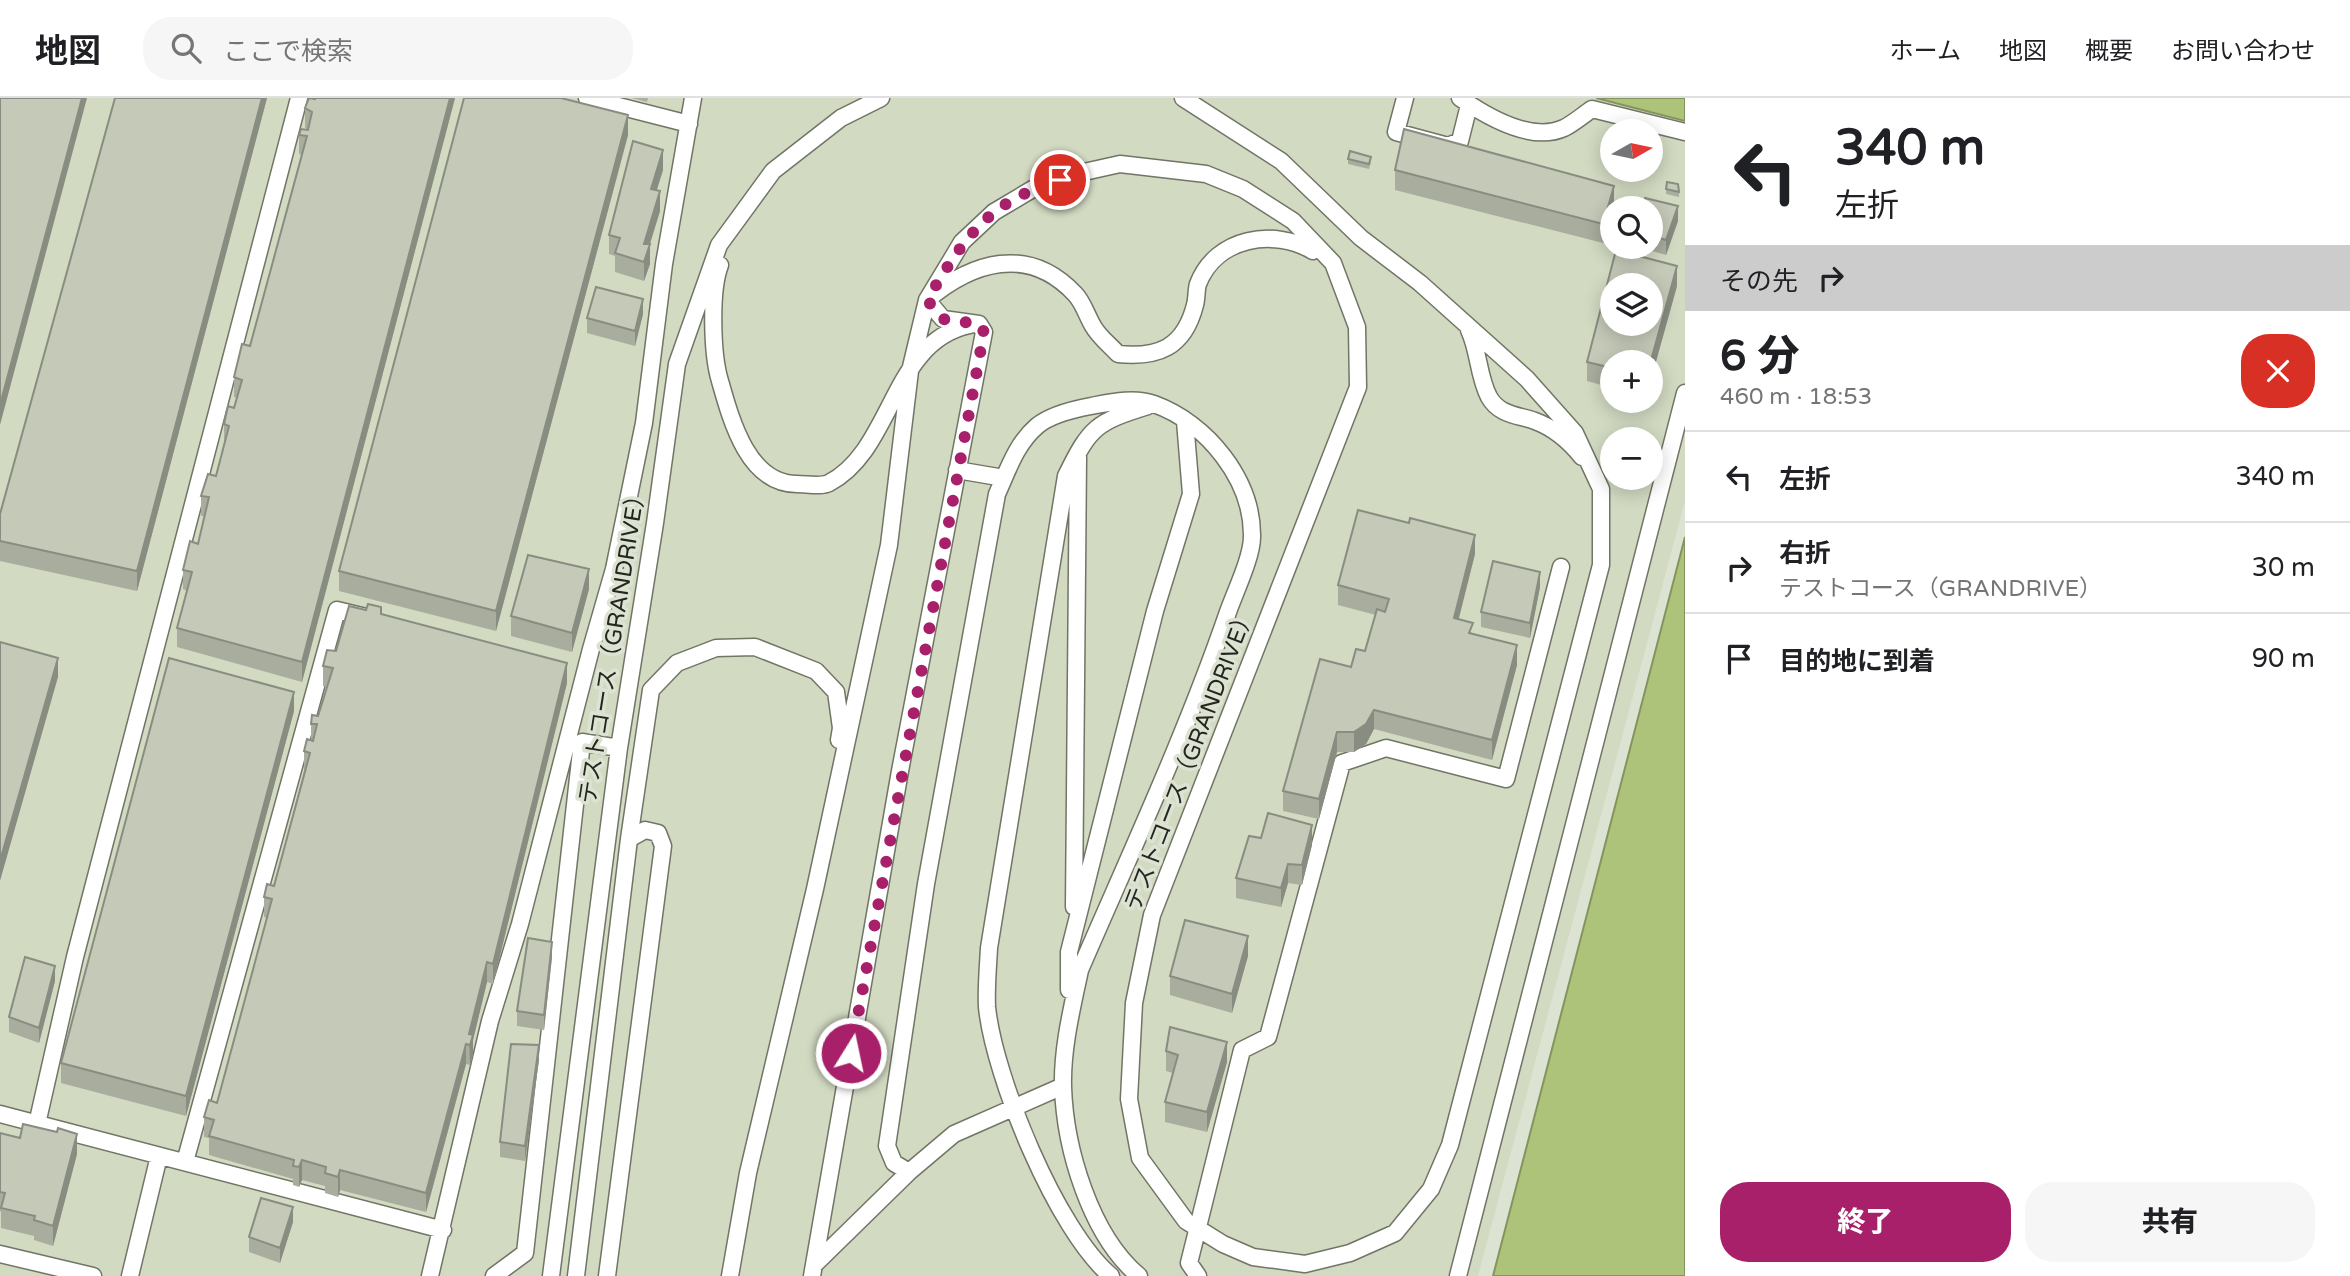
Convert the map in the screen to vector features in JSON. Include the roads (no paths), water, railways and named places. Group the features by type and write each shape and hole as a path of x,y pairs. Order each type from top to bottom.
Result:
{"lane":[{"path":"37,1124 75,957 299,98"},
{"path":"587,98 689,124"},
{"path":"430,1276 491,1021 520,924 579,669 614,569 643,423 664,264 693,98"},
{"name":"テストコース（GRANDRIVE）","path":"551,1276 619,748 677,364 719,245 773,171 841,118 881,98"},
{"name":"テストコース（GRANDRIVE）","path":"730,1276 748,1173 815,889 890,545 910,370 927,300 962,242 994,212 1036,187 1120,164 1206,174 1243,189 1293,221 1333,262 1357,327 1358,387 1152,915 1134,1003 1129,1099 1140,1158 1186,1221 1223,1244 1253,1256 1305,1264 1350,1253 1395,1233 1430,1189 1450,1145 1601,565 1601,489 1576,433 1527,379 1465,322 1362,238 1281,161 1183,98"},
{"path":"1405,98 1396,132 1448,146 1460,142 1465,101 1487,117 1535,131 1563,128 1592,109 1685,132"},
{"path":"744,211 718,269 714,315 718,377 733,425 756,466 788,484 827,484 857,461 910,370 932,341 956,328 979,324"},
{"path":"979,324 943,319 927,300 951,280 991,263 1021,264 1044,272 1075,294 1094,329 1118,354 1144,357 1168,349 1184,332 1195,307 1198,283 1216,259 1238,242 1264,238 1297,241 1333,262"},
{"path":"1465,322 1476,345 1480,373 1490,399 1510,416 1535,421 1555,432 1574,447 1592,470"},
{"path":"813,1270 984,332 979,324"},
{"path":"1458,1276 1685,393"},
{"name":"テストコース（GRANDRIVE）","path":"909,1171 894,1163 887,1146 926,884 983,557 997,494 1020,444 1039,424 1077,409 1122,400 1153,404 1185,421 1213,444 1236,473 1250,512 1252,539 1209,667 1080,970 1069,1021 1063,1086 1075,1168 1100,1227 1139,1276"},
{"path":"1111,1276 1072,1229 1014,1106 995,1051 987,1006 989,948 1066,476 1085,436 1109,418 1153,404"},
{"path":"1069,1021 1069,952 1155,611 1191,494 1185,421"},
{"path":"1074,934 1078,451"},
{"path":"957,470 1004,478"},
{"path":"1198,1276 1189,1262 1242,1050 1268,1037 1342,764 1386,748 1507,779 1561,567"},
{"path":"185,1162 337,610 376,619"},
{"path":"576,1276 629,839 651,690 677,663 716,648 755,647 816,671 836,692 841,728 815,889"},
{"path":"494,1276 525,1253 582,742 619,748"},
{"path":"607,1276 663,845 658,832 645,830 629,839"},
{"path":"813,1270 909,1171 954,1135 1063,1086"},
{"path":"0,1114 443,1230"},
{"path":"130,1276 159,1156"},
{"path":"0,1254 93,1276"}]}
